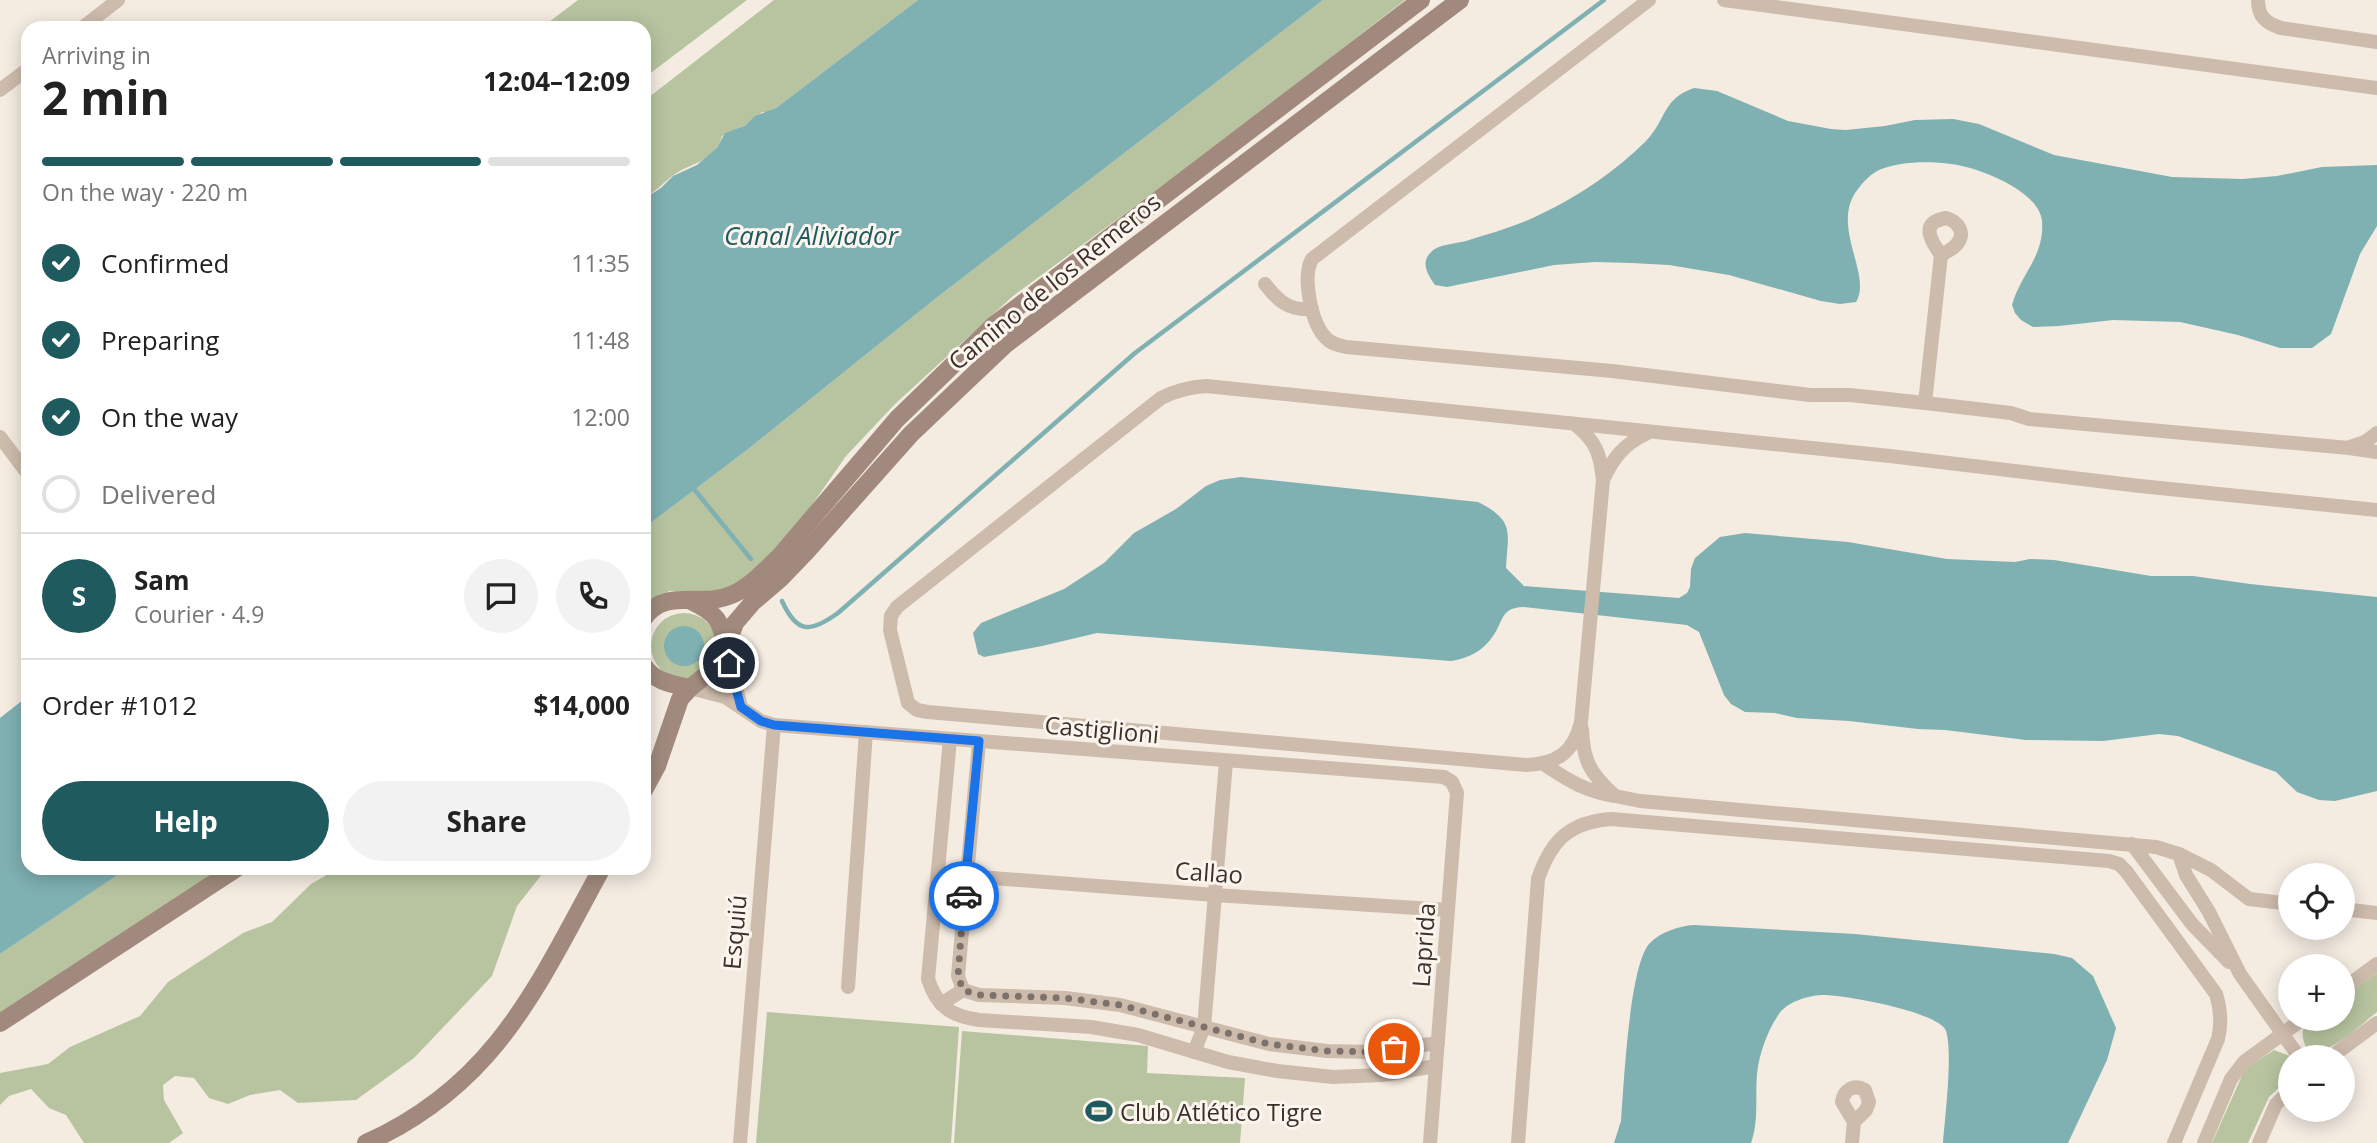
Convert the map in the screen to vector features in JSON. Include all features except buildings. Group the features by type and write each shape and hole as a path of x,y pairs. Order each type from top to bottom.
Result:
{"main road":[{"name":"Camino de los Remeros","path":"651,612 660,604 672,600 717,600 734,595 762,573 779,557 897,419 994,325 1421,0"},
{"name":"Camino de los Remeros","path":"651,776 661,756 680,699 716,667 734,623 797,561 911,434 1006,344 1460,0"},
{"path":"687,600 709,610 718,620 724,630 726,648"},
{"path":"651,674 666,683 690,688"},
{"path":"0,1023 226,875"},
{"path":"366,1143 428,1109 479,1065 505,1035 531,998 598,875"}],"street":[{"path":"91,21 118,0"},
{"path":"1649,0 1320,250 1312,259 1307,274 1312,309 1328,341 1346,347 1612,371 1810,394 1925,402 2011,413 2029,419 2377,452"},
{"path":"1724,0 2377,88"},
{"path":"2258,0 2260,14 2266,23 2281,28 2377,42"},
{"path":"0,90 21,74"},
{"path":"1925,402 1941,255"},
{"path":"1265,284 1283,304 1293,309 1312,309"},
{"path":"1581,722 1573,744 1566,752 1545,765 1527,765 917,710 908,704 890,629 891,616 897,607 1161,398 1176,390 1206,386 1890,456 2140,486 2377,510"},
{"path":"1576,425 1590,437 1598,450 1603,480 1581,722 1585,760 1598,781 1615,796"},
{"path":"1603,480 1618,453 1631,441 1649,433"},
{"path":"2349,448 2365,442 2377,433"},
{"path":"0,437 21,465"},
{"path":"726,648 741,707"},
{"name":"Castiglioni","path":"690,688 725,697 761,721 774,725 1444,777 1452,782 1457,793"},
{"name":"Esquiú","path":"740,1143 774,725"},
{"path":"848,987 866,732"},
{"path":"950,739 928,979 933,995 947,1010 962,1018 1091,1027 1138,1035 1253,1066 1333,1077 1382,1075 1436,1066"},
{"path":"963,990 958,976 979,741"},
{"path":"1195,1052 1204,1027 1226,762"},
{"path":"1545,765 1574,785 1596,793 1640,801 2156,847 2179,854 2211,870 2249,900 2278,903"},
{"name":"Laprida","path":"1430,1143 1457,793"},
{"path":"1518,1143 1538,879 1549,852 1570,831 1592,820 1611,819 2109,861 2119,864 2216,994 2221,1008 2218,1039 2174,1143"},
{"path":"2132,844 2192,924 2239,974 2290,1045"},
{"path":"2179,854 2186,875 2209,912 2239,974"},
{"name":"Callao","path":"966,876 1448,910"},
{"path":"2355,910 2377,913"},
{"path":"2355,980 2377,964"},
{"path":"941,1004 963,990 979,995 1065,998 1120,1005 1269,1044 1327,1051 1372,1052 1438,1043"},
{"path":"2347,1045 2377,1023"},
{"path":"2204,1143 2231,1079 2245,1062 2286,1031"},
{"path":"2259,1143 2278,1102"},
{"path":"1852,1143 1854,1122"}],"green space":[{"path":"578,0 747,0 651,73 651,21 550,21"},
{"path":"774,0 918,0 776,108 762,112 745,126 722,136 719,145 709,156 675,174 651,193 651,96"},
{"path":"1323,0 1405,0 1203,156 1013,296 895,404 846,456 794,531 748,578 711,596 689,591 669,591 651,603 651,523 747,450 935,299"},
{"path":"684,613 707,623 717,646 707,669 684,679 661,669 651,646 661,623"},
{"path":"118,875 212,875 0,1014 0,954"},
{"path":"541,875 517,906 492,976 414,1058 356,1100 298,1103 280,1090 250,1095 228,1104 209,1098 194,1078 175,1076 163,1085 164,1100 183,1133 169,1143 84,1143 66,1115 49,1108 31,1089 9,1096 0,1105 0,1073 48,1064 70,1047 140,1016 168,982 243,933 272,922 311,884 325,876"},
{"path":"2377,973 2377,1012 2355,1030 2355,989"},
{"path":"767,1012 959,1027 951,1143 756,1143"},
{"name":"Club Atlético Tigre","path":"962,1031 1148,1046 1147,1073 1245,1078 1240,1143 954,1143"},
{"path":"2303,1031 2354,1031 2335,1045 2305,1045"},
{"path":"2274,1050 2278,1052 2278,1088 2269,1097 2248,1143 2212,1143 2245,1069"}],"water":[{"name":"Canal Aliviador","path":"918,0 1323,0 935,299 747,450 651,523 651,194 673,176 697,165 717,148 725,133 745,126 755,116 776,108"},
{"path":"1694,88 1717,91 1788,121 1831,129 1846,130 1915,120 1953,119 1979,124 2054,155 2172,177 2242,179 2277,176 2322,167 2377,165 2377,226 2360,254 2331,334 2312,348 2280,348 2180,322 2113,320 2033,327 2021,320 2012,305 2040,245 2042,221 2038,210 2030,199 2005,182 1976,170 1943,163 1894,165 1877,171 1858,189 1850,203 1848,218 1859,278 1860,291 1856,302 1840,304 1821,301 1729,275 1669,265 1632,263 1554,265 1447,287 1435,285 1426,265 1428,256 1434,249 1523,222 1583,191 1610,173 1646,141 1670,104"},
{"path":"1241,477 1478,502 1504,521 1508,536 1506,568 1524,586 1679,598 1687,593 1690,587 1695,558 1720,537 1745,533 1848,542 1947,559 2015,562 2030,559 2054,560 2151,576 2193,576 2377,597 2377,791 2335,801 2319,800 2297,792 2276,772 2178,736 2159,734 2103,741 2026,740 1745,712 1731,704 1724,695 1699,632 1687,625 1523,607 1506,613 1493,636 1480,650 1451,661 1097,633 984,657 978,654 973,633 981,623 1064,589 1104,563 1134,533 1176,509 1206,486 1220,480"},
{"path":"684,626 698,632 704,646 698,660 684,666 670,660 664,646 670,632"},
{"path":"21,702 21,875 118,875 0,954 0,718"},
{"path":"1694,925 1855,934 2072,958 2093,976 2116,1028 2107,1060 2068,1143 1943,1143 1949,1069 1946,1031 1940,1024 1909,1011 1821,995 1798,1000 1787,1006 1767,1035 1758,1067 1756,1117 1751,1143 1614,1143 1621,1121 1632,1001 1642,957 1649,944 1659,936 1676,928"}],"waterway":[{"path":"782,601 793,620 805,627 820,624 838,613 1135,353 1604,0"},
{"path":"694,489 751,559"}],"way so far":[{"path":"964,896 958,976 963,990 979,995 1065,998 1120,1005 1269,1044 1327,1051 1372,1052 1394,1049"}],"place":[{"name":"Club Atlético Tigre","path":"1099,1111"}],"route":[{"path":"729,663 741,707 761,721 774,725 979,741 964,896"}]}
